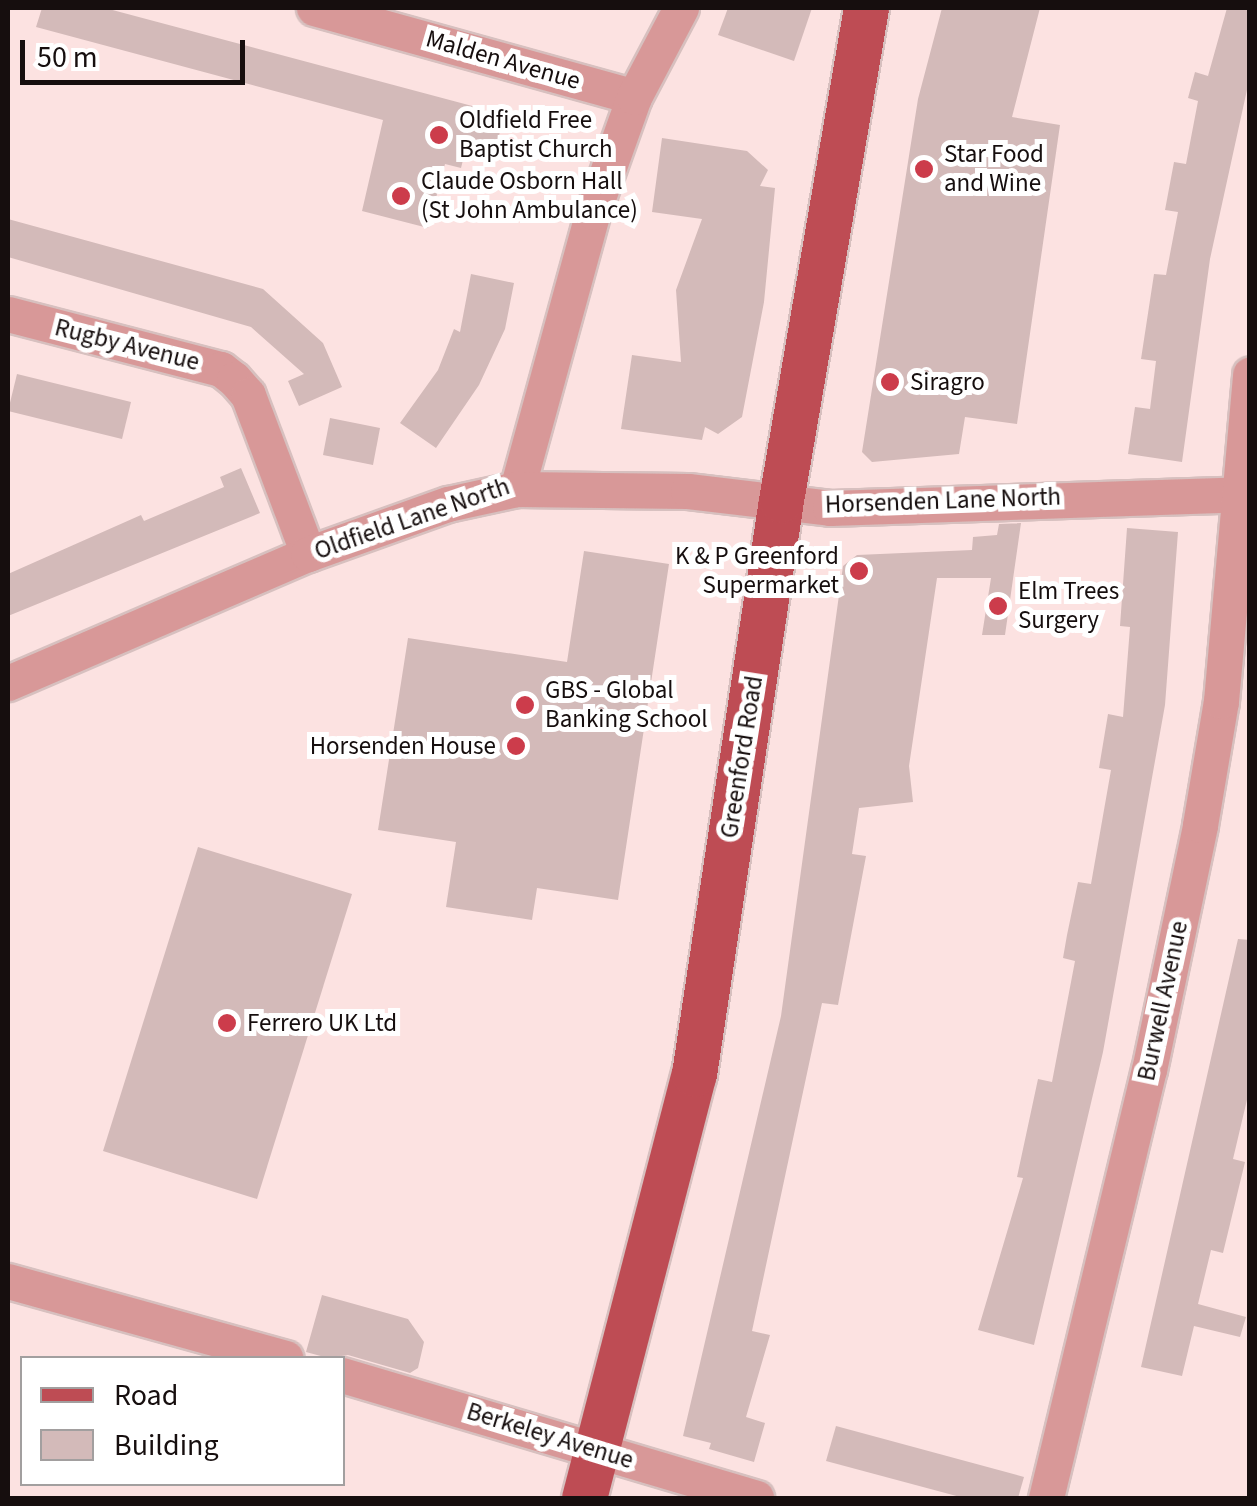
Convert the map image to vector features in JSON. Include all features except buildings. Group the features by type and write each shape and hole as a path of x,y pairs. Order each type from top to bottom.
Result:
{"main road":[{"name":"Greenford Road","path":"584,1498 694,1074 781,500 866,8"}],"street":[{"name":"Malden Avenue","path":"314,8 634,96"},
{"name":"Oldfield Lane North","path":"8,683 308,554 448,504 518,489 593,212 634,96 682,8"},
{"name":"Rugby Avenue","path":"8,314 221,369 234,379 248,395 308,554"},
{"name":"Burwell Avenue","path":"1046,1498 1150,1070 1200,825 1221,701 1250,374"},
{"name":"Horsenden Lane North","path":"518,489 781,500 830,508 1242,494"},
{"path":"8,1281 278,1356"},
{"name":"Berkeley Avenue","path":"345,1376 756,1498"}],"place":[{"name":"Oldfield Free Baptist Church","path":"439,135"},
{"name":"Star Food and Wine","path":"924,169"},
{"name":"Claude Osborn Hall (St John Ambulance)","path":"401,196"},
{"name":"Siragro","path":"890,382"},
{"name":"K & P Greenford Supermarket","path":"859,571"},
{"name":"Elm Trees Surgery","path":"998,606"},
{"name":"GBS - Global Banking School","path":"525,705"},
{"name":"Horsenden House","path":"516,746"},
{"name":"Ferrero UK Ltd","path":"227,1023"}]}
